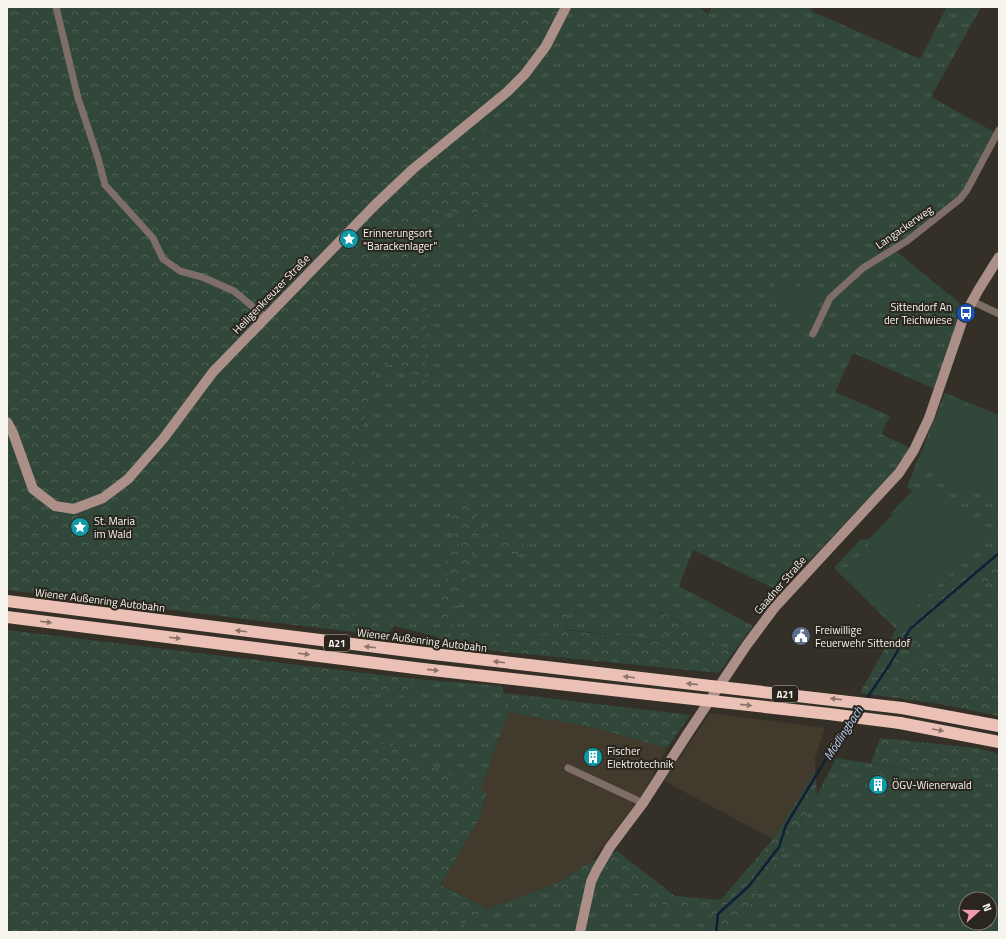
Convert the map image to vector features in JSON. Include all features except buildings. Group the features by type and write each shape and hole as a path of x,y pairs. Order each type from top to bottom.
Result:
{"highway":[{"name":"Wiener Außenring Autobahn","path":"7,601 425,654 902,708 999,726"},
{"name":"A21","path":"7,617 423,669 829,714 900,723 999,742"}],"main road":[{"name":"Heiligenkreuzer Straße","path":"7,422 13,433 33,488 55,506 74,509 104,498 128,479 163,439 213,372 375,205 414,169 506,92 525,74 546,46 566,7"},
{"name":"Gaadner Straße","path":"580,932 591,882 596,871 610,847 643,804 739,656 780,602 899,472 914,450 929,418 958,332 972,301 999,257"}],"street":[{"path":"56,7 78,98 98,158 105,185 153,238 163,259 180,271 202,277 234,291 265,318"},
{"name":"Langackerweg","path":"813,334 830,298 863,268 907,241 960,199 967,190 999,130"},
{"path":"972,301 999,314"},
{"path":"568,768 643,804"}],"shaded area":[{"path":"509,712 599,729 667,748 643,793 592,861 557,883 488,909 441,885 480,817 487,794 480,790"},
{"path":"710,713 825,728 815,758 815,771 773,839 664,781"}],"green space":[{"path":"7,7 561,7 535,56 491,98 493,120 467,147 483,205 471,220 445,210 422,235 408,288 426,302 425,386 405,368 378,362 342,515 350,526 304,603 394,626 386,636 7,590"},
{"path":"561,7 698,7 708,14 712,7 812,7 811,11 920,59 946,9 944,7 981,7 931,97 994,132 971,180 959,196 892,248 963,306 935,389 853,353 835,392 890,416 881,434 910,448 893,473 780,591 693,550 679,586 753,626 733,653 659,611 666,642 565,629 571,603 552,633 533,639 452,632 445,646 436,645 438,637 303,603 349,526 342,515 378,362 405,368 425,385 408,288 422,235 445,209 471,220 483,205 467,147 493,120 491,98 535,56"},
{"path":"779,276 820,298 810,318 768,296"},
{"path":"945,393 999,415 999,547 983,572 961,570 896,629 834,568 860,540 869,539 912,491 907,487"},
{"path":"947,397 999,419 999,502 917,467"},
{"path":"926,482 985,537 898,626 841,575"},
{"path":"453,499 469,502 479,525 531,547 531,554 507,554 478,538 452,628 442,630 438,621 447,573 444,554 459,546 449,524"},
{"path":"999,547 999,571 982,586 965,590 923,632 908,661 976,672 999,680 999,716 940,704 860,693 896,629 961,570 983,572"},
{"path":"999,571 999,680 976,672 908,662 923,632 965,590 982,586"},
{"path":"572,601 565,630 666,642 658,611 733,653 719,673 445,646 452,632 533,639 552,633"},
{"path":"7,630 415,679 422,696 361,693 345,723 487,793 480,817 441,885 488,909 449,932 7,932"},
{"path":"415,679 502,686 509,712 480,790 345,723 361,693 422,696"},
{"path":"504,693 690,715 667,748 599,729 509,712"},
{"path":"880,738 977,748 999,754 999,775 922,772 871,763"},
{"path":"836,758 922,772 999,775 999,932 733,932 817,796"},
{"path":"815,771 817,796 733,932 708,932 712,911 672,907 607,887 562,895 557,883 592,861 617,851 675,896 721,900 773,839"},
{"path":"557,883 562,895 607,887 672,907 712,911 708,932 449,932 488,909"}],"waterway":[{"name":"Mödlingbach","path":"865,701 890,664 910,629 999,553"},
{"name":"Mödlingbach","path":"716,932 718,914 749,886 779,847 786,825 851,721"}],"place":[{"name":"Erinnerungsort \"Barackenlager\"","path":"349,239"},
{"name":"Sittendorf An der Teichwiese","path":"966,313"},
{"name":"St. Maria im Wald","path":"80,527"},
{"name":"Freiwillige Feuerwehr Sittendof","path":"801,636"},
{"name":"Fischer Elektrotechnik","path":"593,757"},
{"name":"ÖGV-Wienerwald","path":"878,785"}]}
